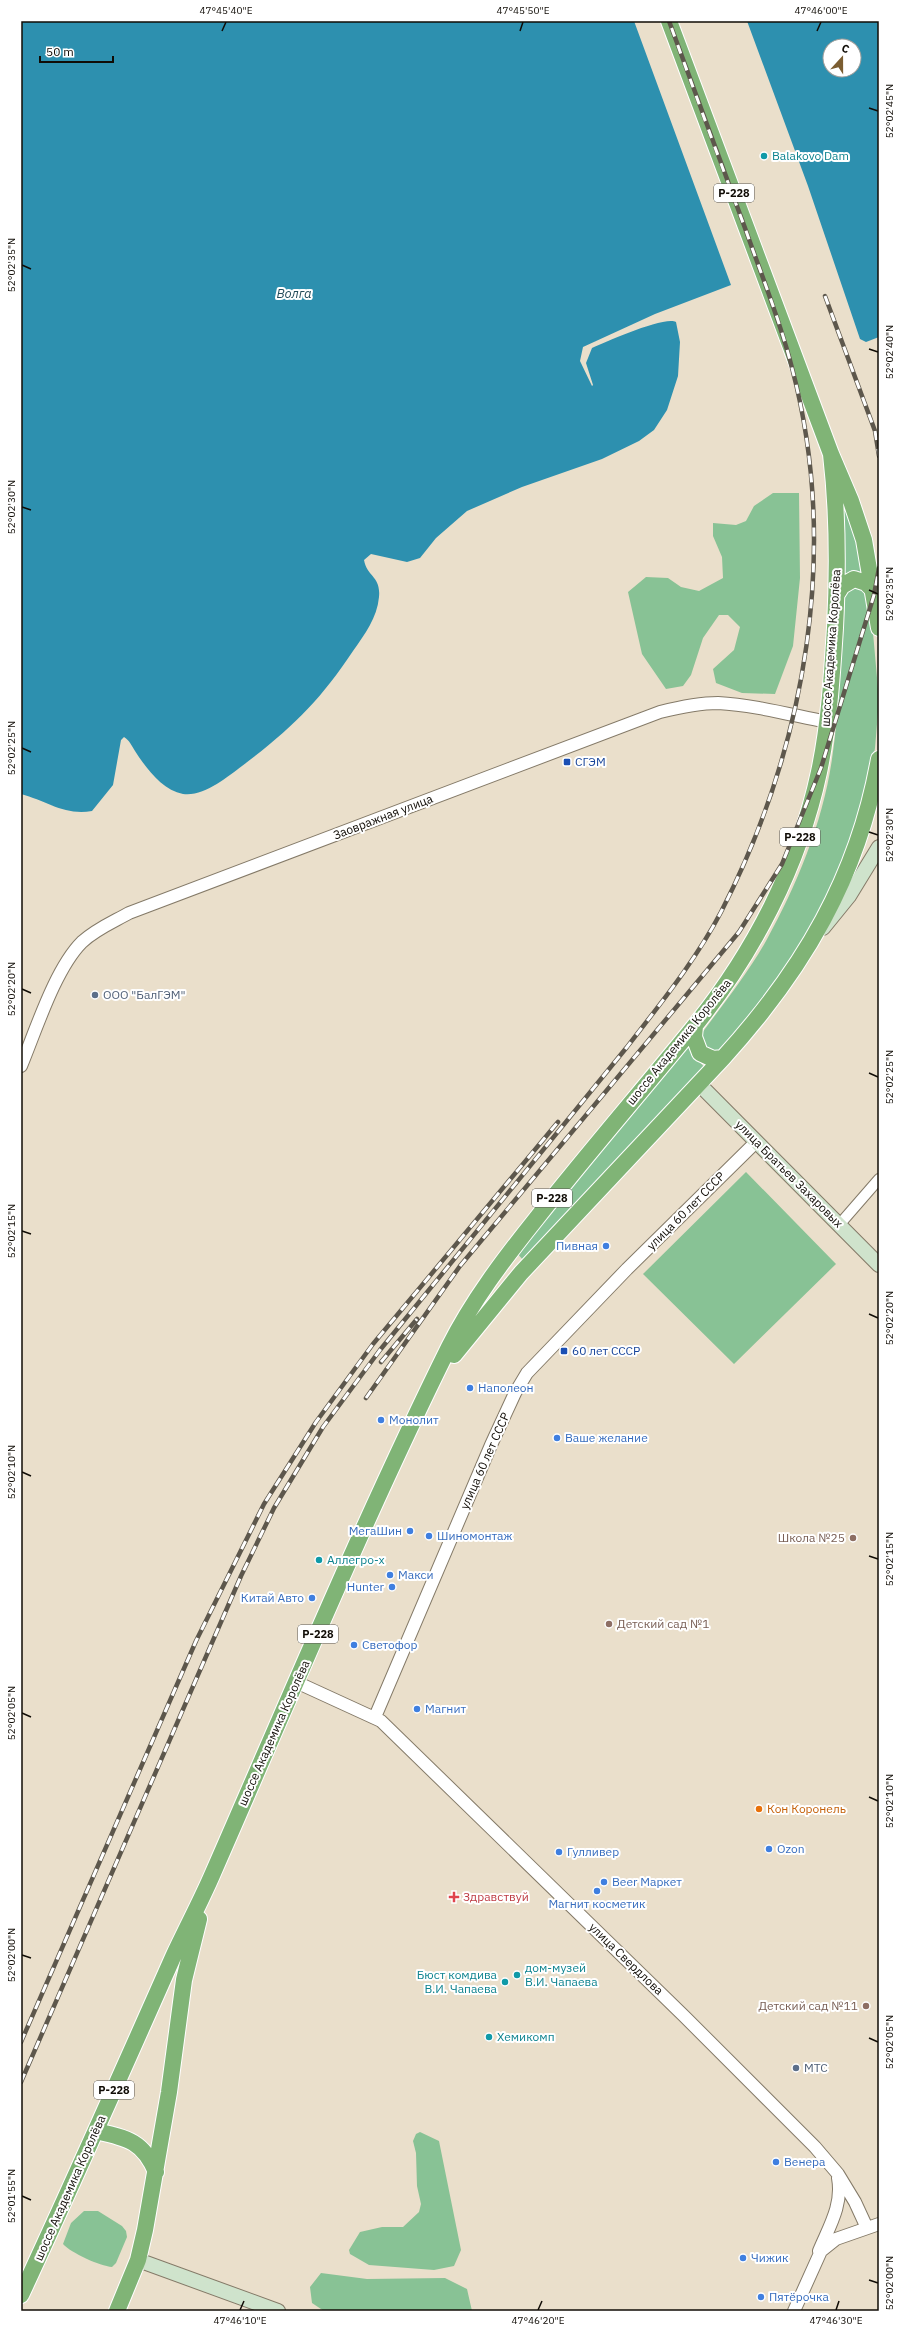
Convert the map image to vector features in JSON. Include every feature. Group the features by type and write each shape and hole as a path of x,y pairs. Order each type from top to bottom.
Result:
{"highway":[{"name":"Р-228","path":"669,21 831,454 851,501 864,540 879,628"},
{"name":"шоссе Академика Королёва","path":"21,2295 208,1884 296,1682 450,1344 504,1259 592,1149 695,1026 730,979 752,944 774,902 791,863 811,806 820,768 827,722 837,594 838,535 831,454"},
{"path":"837,594 842,586 854,580 866,583 872,589"},
{"name":"шоссе Академика Королёва","path":"432,1386 485,1314 520,1273 723,1058 756,1022 783,987 815,938 851,863 878,764"},
{"path":"695,1026 694,1037 700,1052 713,1059 723,1058"},
{"name":"шоссе Академика Королёва","path":"117,2311 138,2260 156,2172 184,1980 208,1884"},
{"path":"96,2130 131,2140 141,2147 150,2157 156,2172"}],"main road":[{"path":"878,764 879,785"},
{"path":"815,938 849,896 879,847"},
{"name":"улица Братьев Захаровых","path":"699,1084 879,1265"},
{"path":"138,2260 278,2311"}],"street":[{"name":"Заовражная улица","path":"21,1066 55,985 73,954 82,943 100,929 129,913 660,712 691,705 717,703 745,706 827,722"},
{"name":"улица 60 лет СССР","path":"375,1717 491,1445 515,1393 527,1373 627,1269 756,1142"},
{"path":"839,1225 879,1179"},
{"name":"улица Свердлова","path":"296,1682 375,1717 684,2016 815,2148 838,2174 855,2202 866,2228"},
{"path":"794,2311 838,2207 840,2188 838,2174"},
{"path":"815,2260 821,2251 831,2242 879,2224"}],"green space":[{"path":"837,479 866,572 843,574"},
{"path":"773,493 799,493 800,578 793,646 775,694 742,693 716,683 713,669 734,650 740,627 728,615 719,615 703,638 691,675 683,686 666,689 642,654 628,592 646,577 668,578 681,587 699,591 723,578 722,557 713,536 713,523 736,525 746,521 754,506"},
{"path":"851,586 864,588 870,599 879,700 875,748 866,800 832,894 768,996 720,1050 713,1053 703,1047 702,1033 752,965 766,941 788,898 815,830 828,783 835,739 840,659 840,599"},
{"path":"689,1038 697,1059 706,1069 523,1260 516,1252"},
{"path":"746,1172 836,1264 734,1364 643,1274"},
{"path":"420,2132 439,2141 461,2250 454,2266 434,2270 369,2265 350,2254 349,2250 360,2232 382,2227 403,2227 419,2212 421,2204 417,2186 416,2153 413,2141 416,2134"},
{"path":"84,2211 98,2211 122,2226 126,2231 127,2237 116,2263 112,2267 86,2258 67,2248 63,2244 71,2223"},
{"path":"321,2273 367,2279 445,2278 467,2289 472,2311 324,2311 312,2303 310,2287"}],"water":[{"name":"Волга","path":"21,21 634,21 731,285 655,314 583,347 580,361 592,386 593,385 586,363 592,348 648,326 670,321 676,322 680,342 678,376 667,410 654,430 639,441 602,459 522,487 467,511 436,538 420,558 407,562 371,554 364,560 368,570 378,585 379,590 378,605 370,626 341,669 316,700 290,727 259,753 215,785 199,792 183,794 175,792 161,783 144,764 124,737 121,740 113,785 92,811 82,812 65,810 21,794"},
{"path":"747,21 879,21 879,337 866,342 860,339 808,186"}],"railway":[{"path":"21,2082 241,1576 274,1508 323,1427 380,1350 627,1047 689,964 721,912 750,848 775,783 793,715 806,646 813,576 813,506 806,437 792,368 776,315 669,21"},
{"path":"825,296 875,431 879,456"},
{"path":"366,1398 460,1266 739,932 782,864 821,768 874,595 879,568"},
{"path":"21,2042 196,1641 264,1504 316,1422 373,1344 558,1122"},
{"path":"381,1362 417,1319"}],"place":[{"name":"Balakovo Dam","path":"764,156"},
{"name":"СГЭМ","path":"567,762"},
{"name":"ООО \"БалГЭМ\"","path":"95,995"},
{"name":"Пивная","path":"606,1246"},
{"name":"60 лет СССР","path":"564,1351"},
{"name":"Наполеон","path":"470,1388"},
{"name":"Монолит","path":"381,1420"},
{"name":"Ваше желание","path":"557,1438"},
{"name":"МегаШин","path":"410,1531"},
{"name":"Шиномонтаж","path":"429,1536"},
{"name":"Школа №25","path":"853,1538"},
{"name":"Аллегро-х","path":"319,1560"},
{"name":"Макси","path":"390,1575"},
{"name":"Hunter","path":"392,1587"},
{"name":"Китай Авто","path":"312,1598"},
{"name":"Детский сад №1","path":"609,1624"},
{"name":"Светофор","path":"354,1645"},
{"name":"Магнит","path":"417,1709"},
{"name":"Кон Коронель","path":"759,1809"},
{"name":"Ozon","path":"769,1849"},
{"name":"Гулливер","path":"559,1852"},
{"name":"Beer Маркет","path":"604,1882"},
{"name":"Магнит косметик","path":"597,1891"},
{"name":"Здравствуй","path":"454,1897"},
{"name":"дом-музей В.И. Чапаева","path":"517,1975"},
{"name":"Бюст комдива В.И. Чапаева","path":"505,1982"},
{"name":"Детский сад №11","path":"866,2006"},
{"name":"Хемикомп","path":"489,2037"},
{"name":"МТС","path":"796,2068"},
{"name":"Венера","path":"776,2162"},
{"name":"Чижик","path":"743,2258"},
{"name":"Пятёрочка","path":"761,2297"}]}
